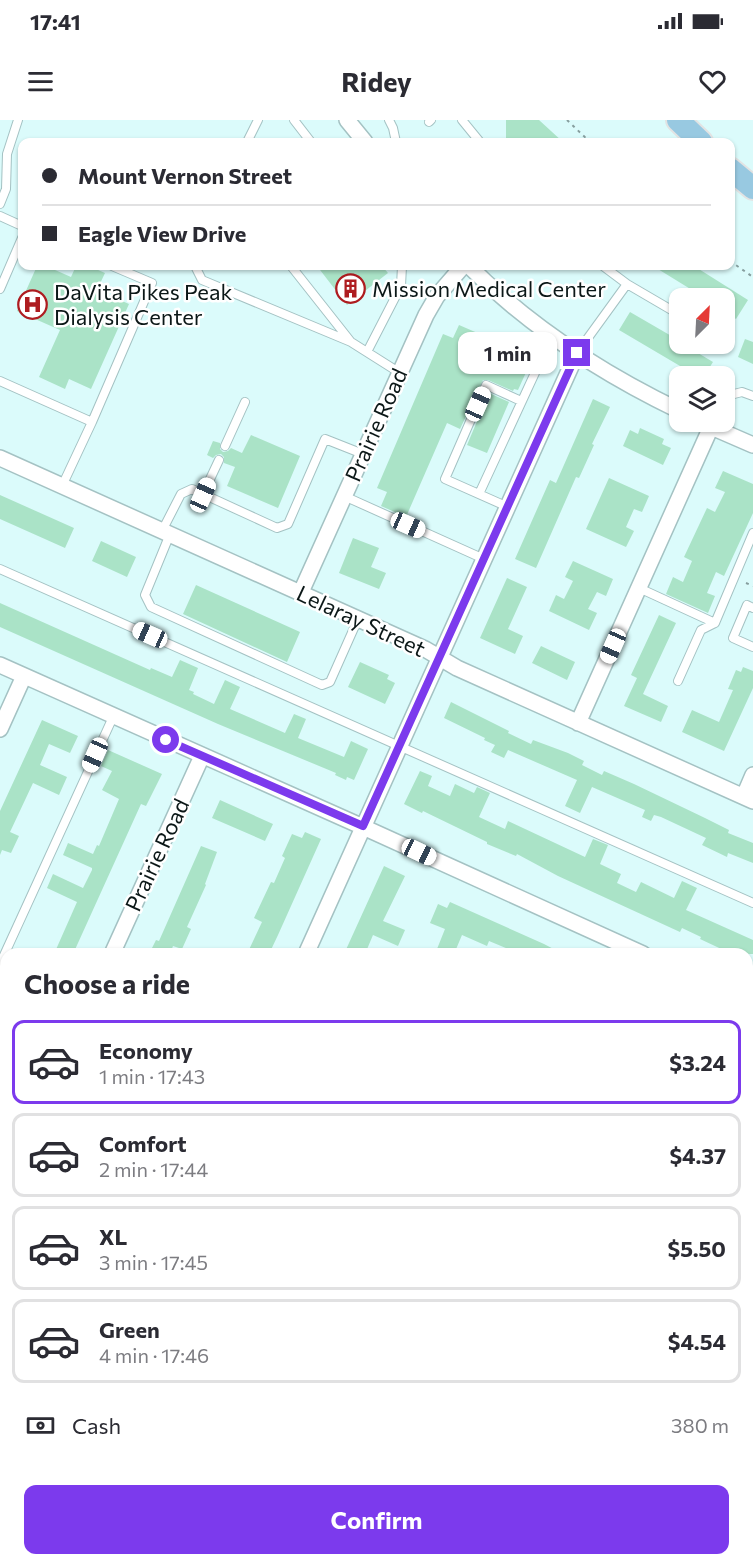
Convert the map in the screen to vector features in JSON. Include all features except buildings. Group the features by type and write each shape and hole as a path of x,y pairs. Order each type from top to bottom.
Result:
{"main road":[{"path":"679,120 697,138"},
{"path":"735,173 753,188"}],"street":[{"path":"347,120 361,138"},
{"name":"Prairie Road","path":"301,592 426,315 437,296 460,270"},
{"path":"474,270 538,327 618,379 669,405"},
{"path":"309,948 577,353"},
{"path":"578,723 639,588 705,432"},
{"path":"727,432 753,445"},
{"name":"Lelaray Street","path":"0,458 301,592 425,649 456,668 748,798"},
{"path":"0,665 363,826 630,948"},
{"path":"0,729 24,676"},
{"name":"Prairie Road","path":"115,948 202,756"},
{"path":"748,798 753,775"}],"lane":[{"path":"0,204 7,154 18,120"},
{"path":"249,138 258,120"},
{"path":"294,120 308,138"},
{"path":"389,120 395,138"},
{"path":"462,120 477,138"},
{"path":"0,216 18,224"},
{"path":"0,289 18,247"},
{"path":"62,486 152,284 121,270"},
{"path":"197,270 202,280 351,342 400,373"},
{"path":"294,270 351,342"},
{"path":"367,352 401,286 402,270"},
{"path":"608,270 627,284 669,309"},
{"path":"577,353 627,284"},
{"path":"479,494 552,336"},
{"path":"0,381 92,422"},
{"path":"508,507 445,479 486,385 521,401"},
{"path":"735,394 742,392 753,396"},
{"path":"225,446 245,402"},
{"path":"358,619 330,682 322,685 151,607 146,594 181,494 192,489 276,528 288,524 325,439 363,454"},
{"path":"203,495 219,460"},
{"path":"344,496 484,559"},
{"path":"678,681 701,630 715,623 753,533"},
{"path":"0,569 753,903"},
{"path":"639,588 715,623"},
{"path":"753,608 747,605 733,638 753,647"},
{"path":"7,948 113,717"}],"path":[{"path":"567,120 586,138"},
{"path":"735,265 753,278"},
{"path":"746,583 753,586"}],"place":[{"name":"Mission Medical Center","path":"351,289"},
{"name":"DaVita Pikes Peak Dialysis Center","path":"33,305"}],"route":[{"path":"166,740 363,826 577,353"}]}
